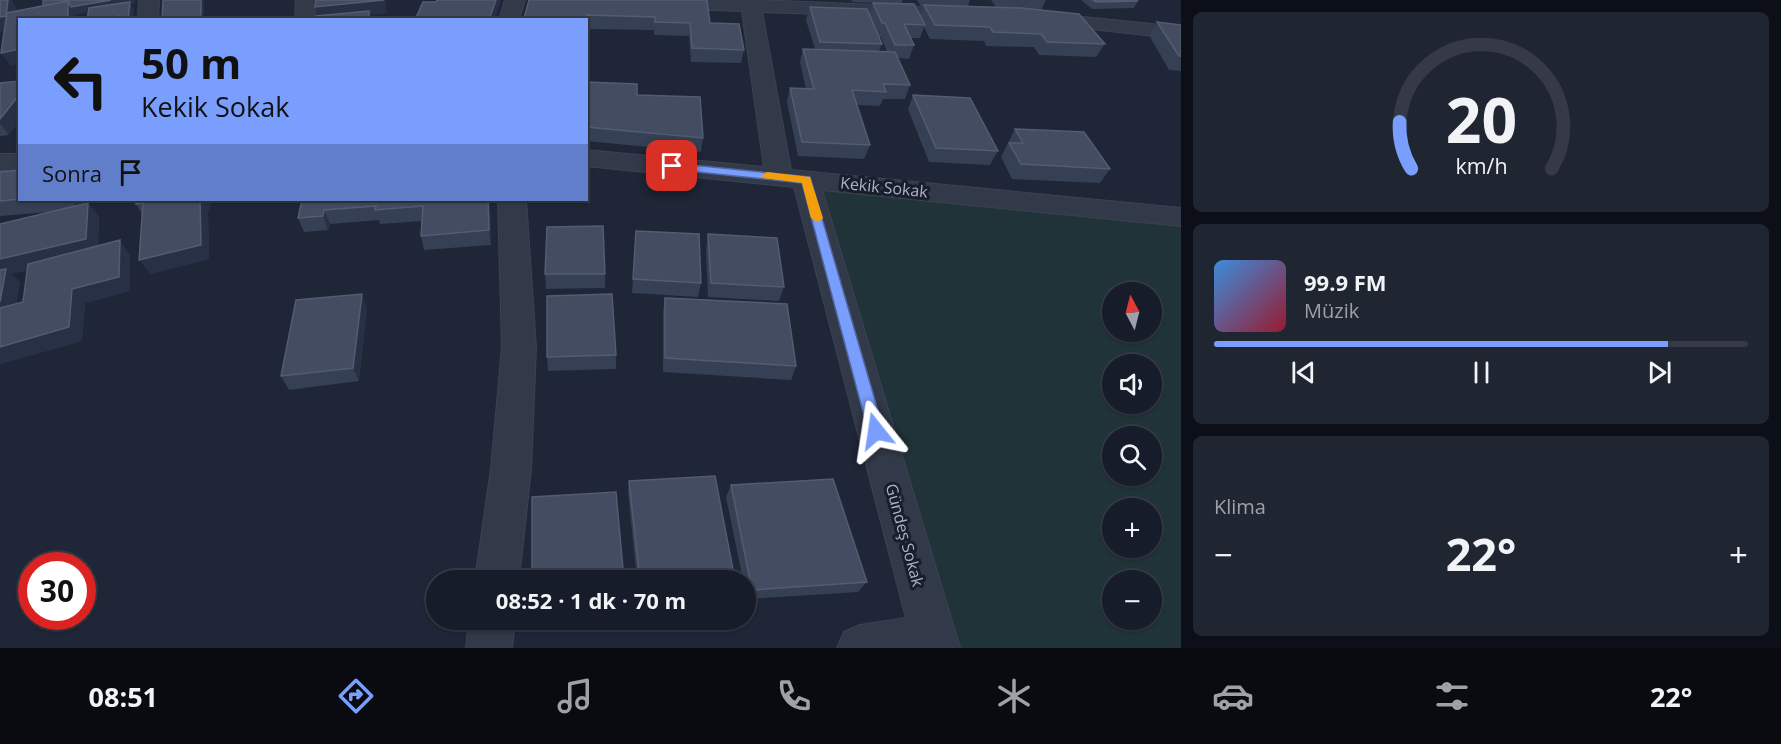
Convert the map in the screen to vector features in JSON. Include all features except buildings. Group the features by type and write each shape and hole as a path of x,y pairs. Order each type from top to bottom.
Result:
{"street":[{"path":"148,18 149,0"},
{"path":"304,18 306,0"},
{"path":"510,18 515,0"},
{"path":"586,0 751,6 982,7"},
{"name":"Gündeş Sokak","path":"751,6 793,178 935,643"},
{"path":"1021,17 1181,33"},
{"name":"Kekik Sokak","path":"588,158 1181,217"},
{"path":"0,162 18,162"},
{"path":"498,570 511,469 519,347 512,201"},
{"path":"489,648 491,630"},
{"path":"860,648 935,643"}],"green space":[{"path":"806,180 1181,217 1181,648 937,648"}],"slow traffic":[{"path":"767,176 806,180 817,218"}],"route":[{"path":"672,166 806,180 876,431"}]}
